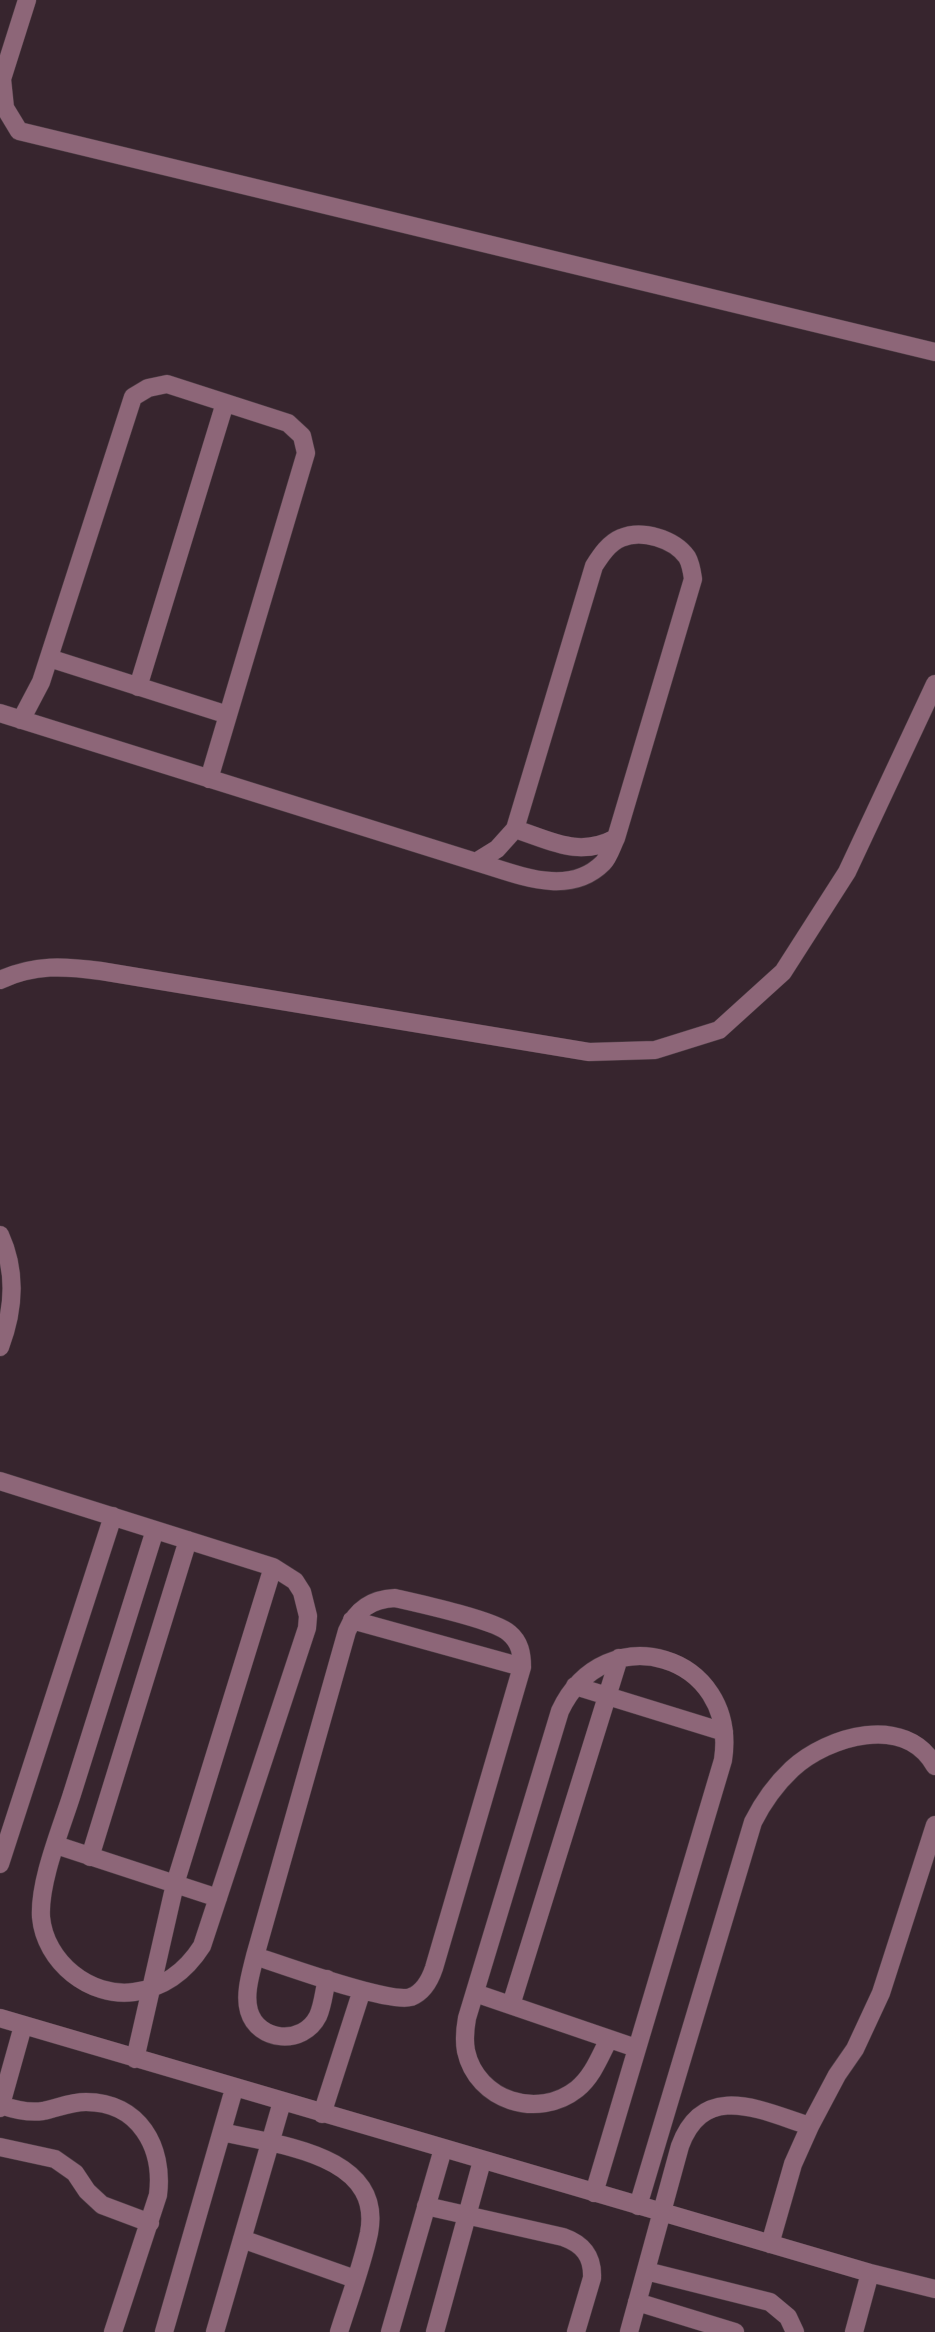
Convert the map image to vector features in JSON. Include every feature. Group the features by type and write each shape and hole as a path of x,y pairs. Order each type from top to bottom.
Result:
{"street":[{"path":"27,0 2,79 5,108 19,131 935,352"},
{"path":"21,720 41,682 133,397 148,388 167,384 288,423 302,436 306,453 209,779"},
{"path":"138,687 225,403"},
{"path":"0,713 476,862 537,879 566,882 586,875 605,861 616,838 693,579 689,561 681,549 665,540 642,534 621,538 604,550 594,566 515,829 497,849 476,862"},
{"path":"49,658 228,715"},
{"path":"0,979 18,972 58,966 79,968 589,1052 655,1050 719,1030 783,972 847,872 935,684"},
{"path":"515,829 576,848 600,847 616,838"},
{"path":"0,966 18,972"},
{"path":"0,1235 9,1260 12,1306 0,1348"},
{"path":"0,1481 274,1567 295,1581 306,1603 306,1628 202,1946 193,1961 167,1982 151,1989 114,1992 80,1980 54,1954 41,1920 41,1902 56,1845 155,1530"},
{"path":"0,1864 113,1516"},
{"path":"90,1857 188,1540"},
{"path":"135,2059 175,1884 274,1567"},
{"path":"255,1956 362,1990 404,1999 415,1996 424,1988 430,1978 522,1667 520,1648 515,1639 491,1623 395,1598 370,1603 352,1620 342,1644 255,1956 248,2009 260,2028 269,2034 291,2037 302,2033 317,2017 327,1979"},
{"path":"352,1620 522,1667"},
{"path":"594,2193 723,1760 724,1732 721,1714 714,1698 689,1672 673,1662 656,1657 619,1658 587,1673 575,1686 560,1711 467,2018 465,2034 471,2066 480,2079 504,2098 535,2105 566,2097 579,2087 590,2076 609,2039"},
{"path":"511,2005 619,1658"},
{"path":"575,1686 724,1732"},
{"path":"638,2206 753,1822 763,1801 794,1767 823,1749 855,1737 879,1734 908,1739 921,1747 935,1766"},
{"path":"770,2244 789,2177 810,2126 869,2022 881,1993 935,1825"},
{"path":"56,1845 218,1898"},
{"path":"322,2114 362,1990"},
{"path":"475,1993 636,2048"},
{"path":"0,2018 482,2161 870,2273 935,2289"},
{"path":"23,2026 0,2106 29,2112 43,2111 72,2102 106,2104 121,2110 146,2132 159,2162 158,2195 113,2332"},
{"path":"164,2332 234,2089"},
{"path":"215,2332 282,2102"},
{"path":"629,2332 661,2212 684,2135 690,2126 706,2111 716,2106 738,2105 810,2126"},
{"path":"222,2132 329,2159 353,2176 361,2189 367,2202 369,2231 339,2332"},
{"path":"0,2147 55,2159 75,2173 87,2191 102,2206 150,2223"},
{"path":"390,2332 443,2149"},
{"path":"435,2332 482,2161"},
{"path":"426,2206 563,2237 580,2244 590,2260 592,2278 576,2332"},
{"path":"242,2239 355,2279"},
{"path":"646,2271 770,2302 788,2317 795,2332"},
{"path":"855,2332 870,2273"},
{"path":"637,2302 731,2332"}]}
